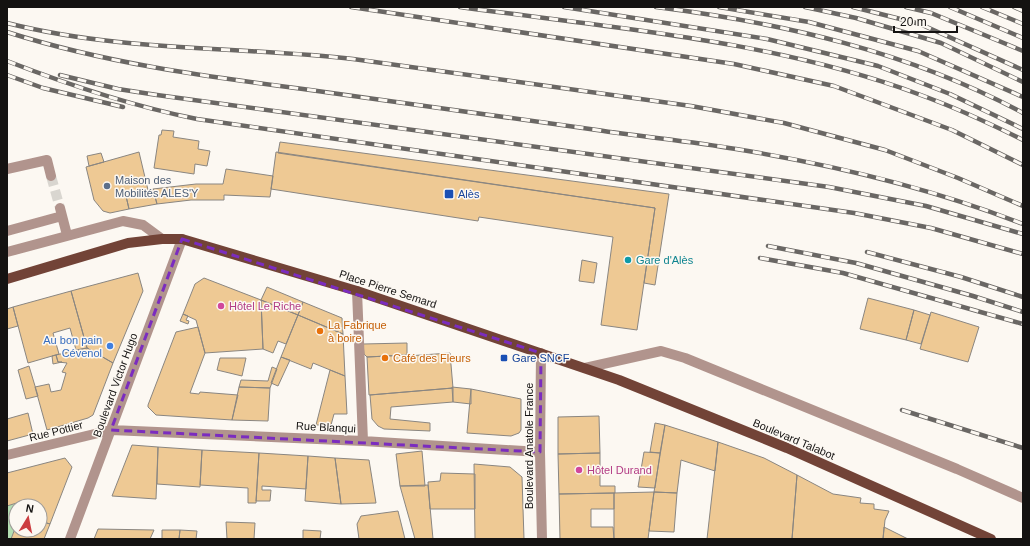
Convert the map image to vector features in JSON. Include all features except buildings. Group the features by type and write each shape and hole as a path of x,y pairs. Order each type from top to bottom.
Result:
{"main road":[{"name":"Place Pierre Semard","path":"7,279 128,243 162,239 182,239 357,291 585,368"},
{"name":"Boulevard Talabot","path":"585,368 619,380 787,448 991,539"}],"street":[{"path":"7,170 47,160 51,176"},
{"path":"7,231 61,212 67,235"},
{"path":"7,252 123,221 143,225 162,239"},
{"name":"Boulevard Victor Hugo","path":"70,539 182,239"},
{"path":"357,291 363,441"},
{"path":"585,368 661,350 685,358 891,442 1023,498"},
{"name":"Boulevard Anatole France","path":"541,353 540,452 542,539"},
{"name":"Rue Blanqui","path":"110,430 363,441 540,452"},
{"name":"Rue Pottier","path":"7,456 110,430"}],"highlighted area":[{"path":"182,239 541,353 540,452 111,430"}],"green space":[{"path":"7,506 8,538 11,539 7,539"}],"tunnel":[{"path":"51,176 60,208"}],"railway":[{"path":"351,7 734,64 834,86 952,130 1023,165"},
{"path":"460,7 692,38 749,48 806,61 863,76 918,94 945,104 1023,140"},
{"path":"564,7 767,39 878,66 950,94 1023,129"},
{"path":"656,7 751,22 798,31 845,43 936,73 1023,113"},
{"path":"719,7 809,22 918,51 1023,97"},
{"path":"805,7 856,18 941,43 1023,82"},
{"path":"853,7 920,24 1023,70"},
{"path":"906,7 931,13 1023,51"},
{"path":"950,7 1023,38"},
{"path":"982,7 1023,24"},
{"path":"1014,7 1023,11"},
{"path":"7,23 50,32 136,44 353,59 691,106 784,123 885,150 958,178 1023,206"},
{"path":"7,32 43,43 117,60 228,79 773,155 882,179 953,199 1023,224"},
{"path":"7,61 100,94 148,108 197,119 854,213 931,228 1023,254"},
{"path":"7,75 43,88 123,107"},
{"path":"60,75 118,89 157,95 829,187 926,206 1023,234"},
{"path":"768,246 856,263 973,296 1023,312"},
{"path":"867,252 961,277 1023,297"},
{"path":"760,258 843,273 1023,324"},
{"path":"902,410 1023,448"}],"place":[{"name":"Maison des Mobilités ALES'Y","path":"107,186"},
{"name":"Alès","path":"449,194"},
{"name":"Gare d'Alès","path":"628,260"},
{"name":"Hôtel Le Riche","path":"221,306"},
{"name":"La Fabrique à boire","path":"320,331"},
{"name":"Au bon pain Cévenol","path":"110,346"},
{"name":"Café des Fleurs","path":"385,358"},
{"name":"Gare SNCF","path":"504,358"},
{"name":"Hôtel Durand","path":"579,470"}]}
